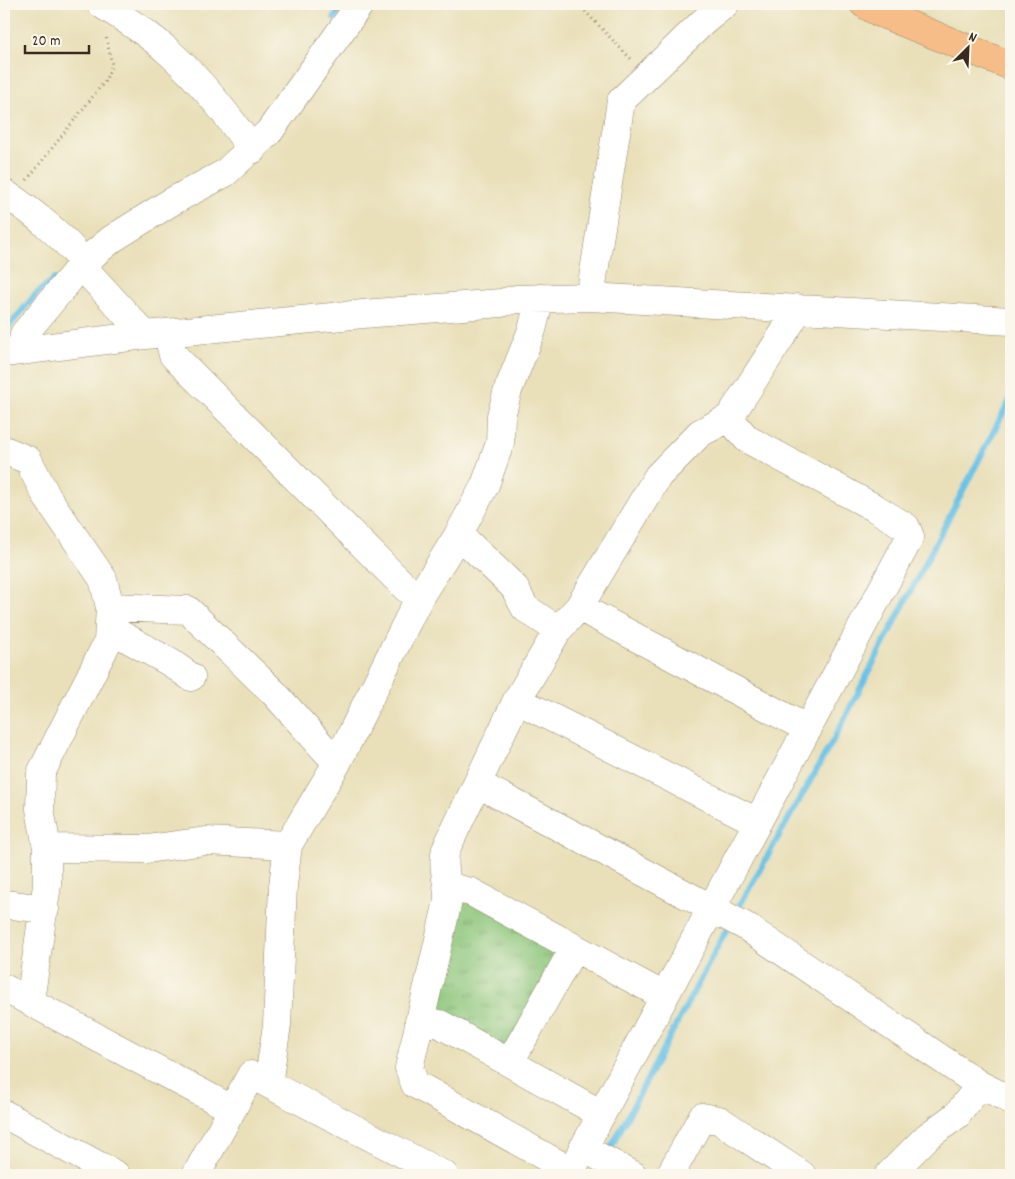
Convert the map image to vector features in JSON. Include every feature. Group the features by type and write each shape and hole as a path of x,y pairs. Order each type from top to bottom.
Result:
{"main road":[{"path":"864,4 880,13 1011,66"}],"street":[{"path":"12,352 24,334 84,262 112,239 170,202 225,173 252,150 269,132 360,4"},
{"path":"590,297 621,101 703,22 725,4"},
{"path":"103,15 149,35 170,53 211,95 252,150"},
{"path":"8,196 36,215 84,262 89,274 156,335 173,355 406,588 420,596"},
{"path":"12,352 156,335 540,298 590,297 1011,321"},
{"path":"268,1084 278,1025 283,886 288,845 337,763 420,596 457,537 485,485 500,443 501,416 508,390 532,330 540,298"},
{"path":"628,1172 579,1162 416,1084 409,1068 448,902 449,887 443,859 517,700 558,630 579,607 658,476 700,433 730,418 794,317 797,308"},
{"path":"579,1162 601,1114 910,537 906,527 875,508 747,439 730,418"},
{"path":"4,450 28,460 47,497 103,579 110,617 108,641 41,773 40,809 46,848 45,908 32,988 15,994"},
{"path":"457,537 469,544 514,587 525,608 558,630"},
{"path":"579,607 808,729"},
{"path":"110,617 188,610 274,693 337,763"},
{"path":"110,617 190,677"},
{"path":"517,700 757,822"},
{"path":"478,784 745,926 980,1084 1011,1100"},
{"path":"46,848 147,849 206,841 288,845"},
{"path":"449,887 471,892 664,996"},
{"path":"4,904 45,908"},
{"path":"510,1062 574,948"},
{"path":"15,994 232,1109"},
{"path":"420,1022 440,1024 601,1114"},
{"path":"196,1175 251,1076 444,1175"},
{"path":"889,1175 928,1136 957,1115 980,1084"},
{"path":"4,1114 116,1175"},
{"path":"670,1175 702,1117 719,1120 802,1175"}],"path":[{"path":"578,4 648,76"},
{"path":"8,196 105,81 112,65 103,15"}],"green space":[{"path":"468,900 559,950 507,1048 433,1012 459,906"}],"waterway":[{"path":"334,18 343,4"},
{"path":"4,332 36,294 54,279"},
{"path":"737,910 836,735 1011,398"},
{"path":"607,1155 726,931"}]}
